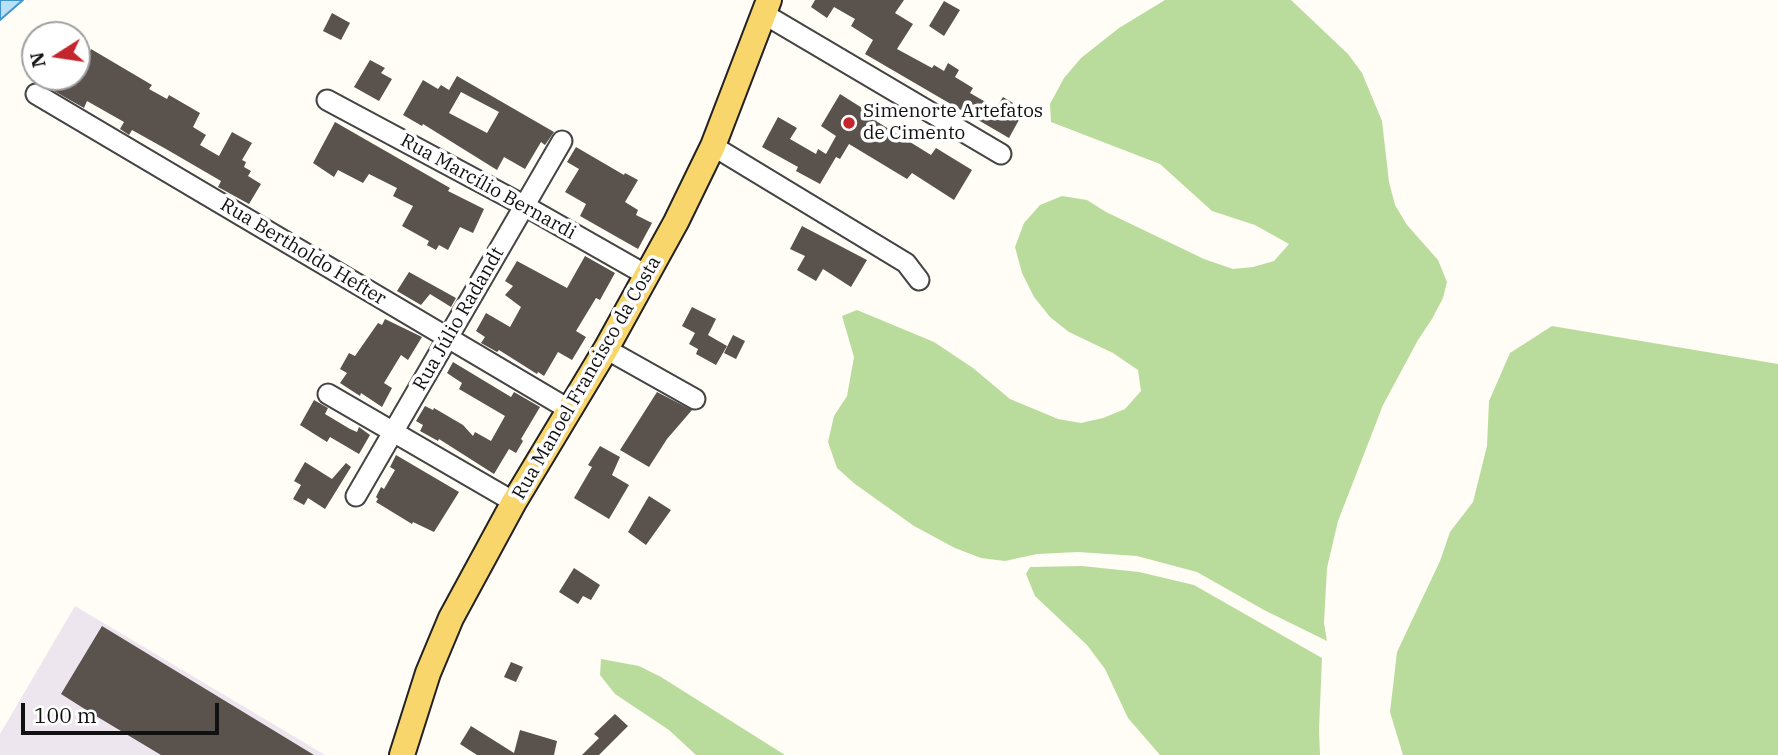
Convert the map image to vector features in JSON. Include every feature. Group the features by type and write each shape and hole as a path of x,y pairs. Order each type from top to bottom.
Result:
{"main road":[{"name":"Rua Manoel Francisco da Costa","path":"402,755 428,673 451,618 514,502 648,276 713,146 767,7"}],"street":[{"path":"767,7 1001,154"},
{"name":"Rua Bertholdo Hefter","path":"36,94 570,410"},
{"name":"Rua Marcílio Bernardi","path":"327,100 525,206 648,276"},
{"name":"Rua Júlio Radandt","path":"356,496 562,141"},
{"path":"713,146 906,263 919,281"},
{"path":"606,349 695,399"},
{"path":"328,394 514,502"}],"shaded area":[{"path":"75,606 325,755 0,755 0,734"}],"green space":[{"path":"1165,0 1291,0 1348,54 1362,73 1382,121 1389,182 1395,205 1407,225 1438,260 1447,282 1443,298 1383,405 1338,521 1327,568 1324,623 1327,641 1264,610 1197,572 1137,556 1078,552 1037,554 1005,561 981,558 955,548 914,526 855,484 837,468 828,442 834,416 847,396 854,357 842,316 857,310 934,342 973,368 1010,399 1058,419 1081,423 1125,409 1141,391 1138,370 1113,353 1069,332 1050,317 1034,297 1022,273 1015,247 1024,223 1040,205 1062,196 1087,200 1106,212 1204,259 1233,269 1274,261 1289,244 1255,225 1212,211 1160,164 1051,122 1050,104 1064,78 1081,58 1119,28"},
{"path":"1552,326 1778,364 1778,755 1403,755 1390,712 1397,652 1440,561 1450,532 1473,502 1487,446 1489,401 1510,353"},
{"path":"1082,566 1139,572 1194,585 1322,658 1320,755 1160,755 1128,718 1105,669 1087,645 1035,596 1026,574 1030,567"},
{"path":"601,659 639,666 661,677 785,755 696,755 669,730 615,694 600,675"}],"water":[{"path":"0,0 23,0 0,20"}],"building":[{"path":"815,0 904,0 895,13 913,24 897,49 932,68 934,65 944,71 948,63 959,70 955,77 973,88 970,93 996,108 1003,97 1013,103 1011,111 1020,118 1009,138 865,54 873,40 851,26 855,19 834,7 827,18 811,7"},
{"path":"944,1 960,10 944,36 929,26"},
{"path":"332,13 350,23 341,40 323,31"},
{"path":"91,49 152,85 149,89 167,99 169,95 200,113 193,127 206,135 200,145 219,156 232,132 252,143 242,160 246,162 244,167 251,171 248,176 261,184 249,204 218,187 221,181 166,149 132,130 129,135 120,129 124,122 87,101 84,108 54,91 91,91"},
{"path":"370,60 385,68 381,73 392,79 379,101 354,87"},
{"path":"457,76 554,132 545,145 541,142 525,169 504,157 497,170 423,124 422,126 403,115 423,80 438,89 441,85 449,90","holes":["461,92 499,112 487,133 449,113"]},
{"path":"840,94 867,111 876,121 931,155 936,148 972,170 954,200 912,173 907,179 849,144 840,159 836,157 820,184 796,171 798,167 762,147 778,117 797,128 790,139 816,154 818,149 826,154 836,136 821,126"},
{"path":"335,122 450,188 448,191 484,209 473,233 460,227 448,250 439,245 436,250 427,245 429,241 402,226 413,206 393,196 397,188 369,174 363,183 338,170 334,177 313,163"},
{"path":"576,147 624,175 625,173 638,180 625,202 638,210 636,215 652,223 638,249 580,216 586,204 565,192 579,169 567,162"},
{"path":"802,226 867,260 851,287 823,269 816,281 797,270 805,256 790,249"},
{"path":"585,256 615,273 600,300 596,298 576,331 586,337 572,360 558,352 544,376 499,350 497,352 481,343 485,337 476,331 486,313 510,327 521,307 505,295 513,286 505,281 517,261 567,288"},
{"path":"409,272 456,298 451,307 430,294 421,305 397,291"},
{"path":"692,307 716,319 708,335 727,346 716,365 696,354 698,349 689,344 695,333 682,326"},
{"path":"385,319 422,337 408,360 401,355 384,383 392,388 382,407 340,383 347,373 340,369 349,353 355,356 378,323 382,325"},
{"path":"733,335 745,341 736,359 724,353"},
{"path":"453,362 511,397 514,392 540,407 516,453 509,449 494,474 439,439 438,441 420,431 423,425 416,421 425,406 433,410 434,408 463,425 473,436 475,432 491,441 505,416 459,389 462,383 447,373"},
{"path":"657,392 692,410 667,439 649,467 620,450"},
{"path":"314,400 328,408 325,414 350,429 357,432 359,427 370,435 359,454 330,437 327,442 300,425"},
{"path":"600,446 620,457 612,475 629,485 609,519 574,498 592,467 588,465"},
{"path":"396,455 459,492 434,532 413,522 412,524 376,502 381,487 384,489 395,470 390,467"},
{"path":"305,462 332,479 346,463 351,467 325,509 308,498 304,505 293,499 301,485 294,481"},
{"path":"649,496 671,510 646,545 628,532"},
{"path":"574,568 600,585 591,600 583,596 578,604 559,592"},
{"path":"102,626 314,755 161,755 91,713 61,694"},
{"path":"511,662 523,667 516,682 504,677"},
{"path":"615,714 628,726 599,755 582,755 599,738 594,734"},
{"path":"471,726 514,753 520,730 557,741 554,755 477,755 460,744"}],"place":[{"name":"Simenorte Artefatos de Cimento","path":"849,123"}]}
